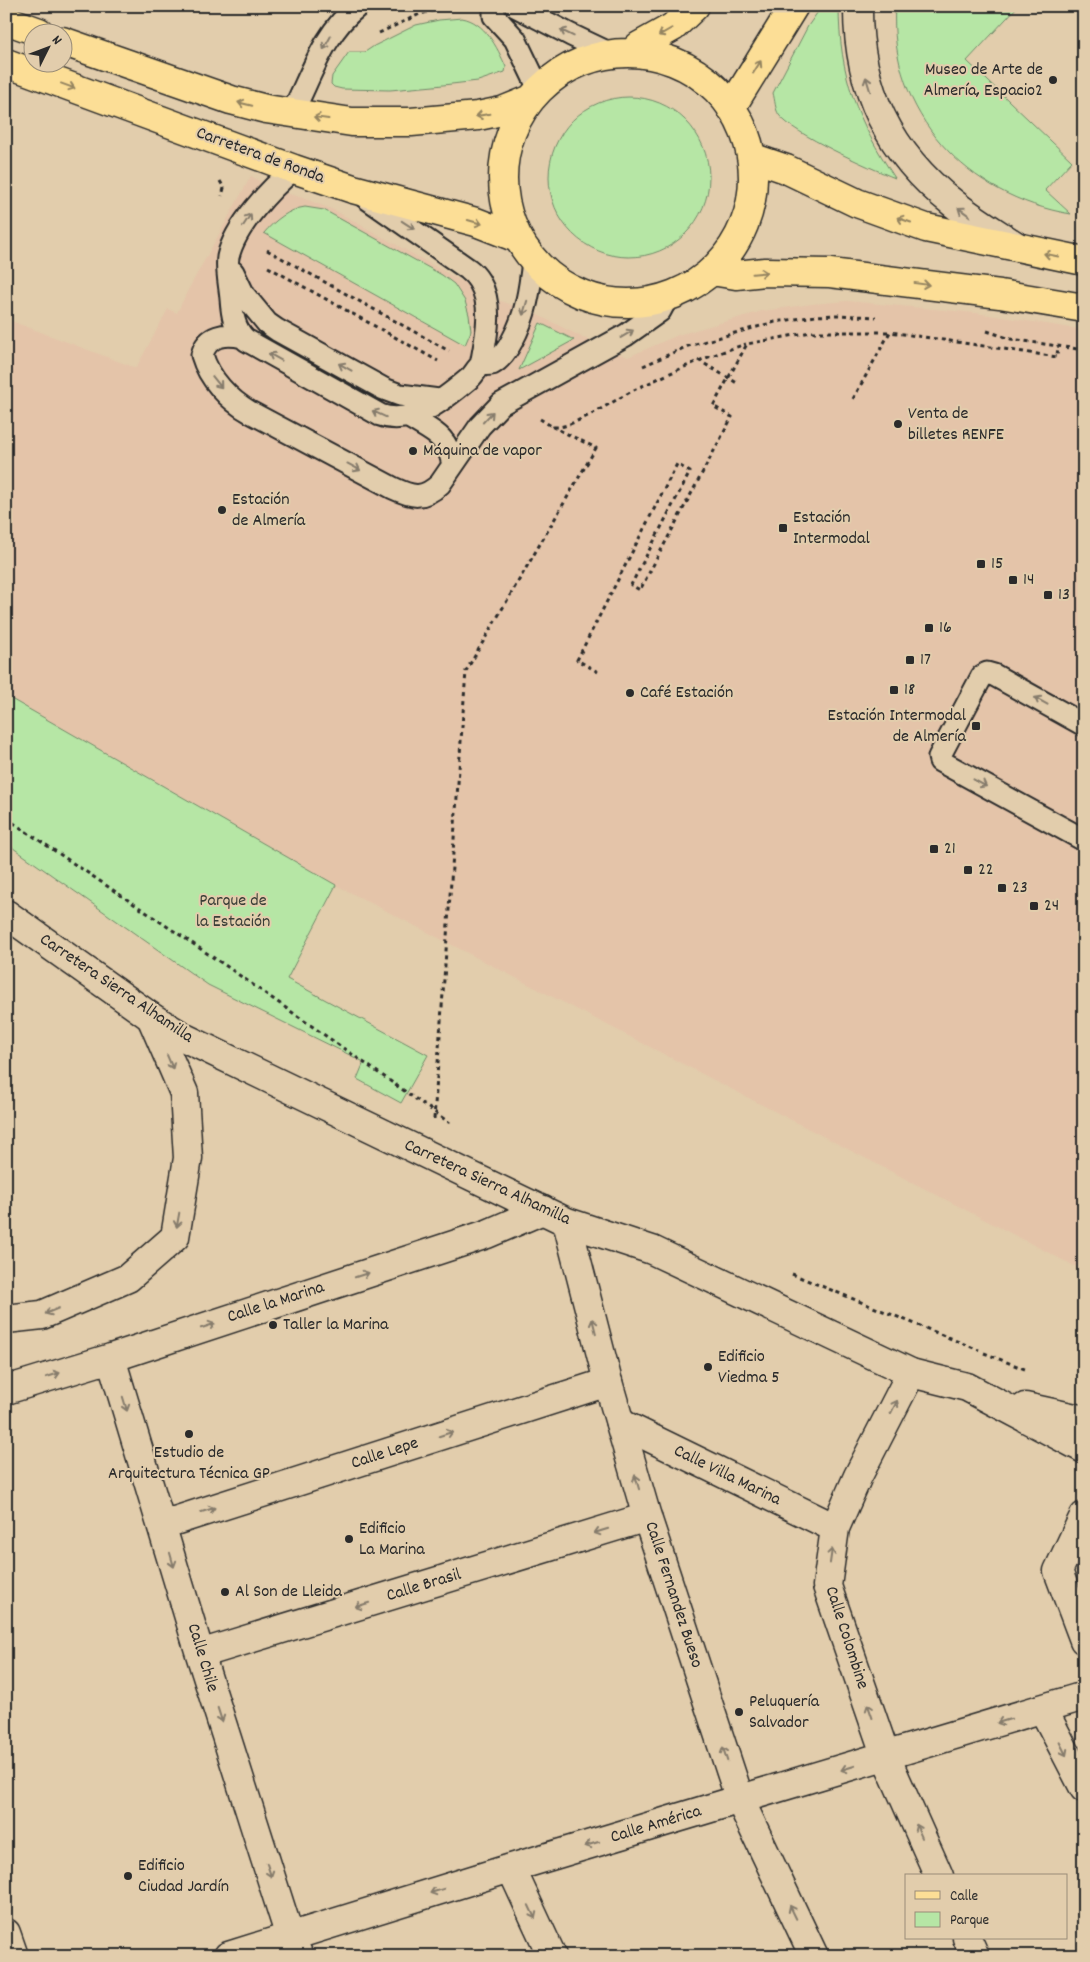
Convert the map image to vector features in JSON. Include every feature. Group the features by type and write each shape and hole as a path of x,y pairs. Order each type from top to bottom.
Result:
{"main road":[{"path":"72,44 231,100 292,114 352,122 411,122 478,116 502,111 534,94 560,72 585,59 622,53 639,46 673,27 695,6"},
{"path":"731,108 794,6"},
{"path":"6,20 22,26"},
{"path":"534,94 512,128 503,159 502,183 506,208 517,238 534,260 549,275 566,287 592,298 620,303 644,302 667,298 691,286 712,271 731,250 749,212 753,185 751,157 744,132 731,108 705,80 689,68 671,60 622,53"},
{"name":"Carretera de Ronda","path":"6,63 352,189 476,222 517,238"},
{"path":"751,157 786,169 857,203 926,228 1084,261"},
{"path":"712,271 736,275 765,272 830,273 1000,294 1074,306"}],"street":[{"path":"858,6 861,59 866,80 873,100 893,140 935,188 952,202 1019,248"},
{"name":"Carretera Sierra Alhamilla","path":"6,914 151,1017 185,1038 567,1222 652,1250 911,1373 967,1388 994,1400 1084,1448"},
{"path":"6,1319 42,1315 128,1278 175,1237 188,1158 184,1093 151,1017"},
{"name":"Calle la Marina","path":"6,1390 111,1358 487,1234 543,1210"},
{"name":"Calle Fernandez Bueso","path":"567,1222 608,1382 647,1517 740,1800 814,1956"},
{"name":"Calle Chile","path":"111,1358 200,1654 295,1946"},
{"name":"Calle Colombine","path":"911,1373 858,1476 835,1528 826,1586 886,1757 938,1874"},
{"name":"Calle Lepe","path":"162,1525 608,1382"},
{"name":"Carretera Sierra Alhamilla","path":"994,1400 1084,1420"},
{"name":"Calle Villa Marina","path":"620,1423 835,1528"},
{"path":"1084,1516 1058,1570 1084,1640"},
{"name":"Calle Brasil","path":"200,1654 647,1517"},
{"name":"Calle América","path":"228,1956 295,1946 511,1868 1084,1696"},
{"path":"1043,1709 1084,1788"},
{"path":"511,1868 552,1956"},
{"path":"6,1933 14,1956"},
{"path":"968,1940 974,1956"}],"lane":[{"path":"292,114 326,44 342,20 358,6"},
{"path":"494,6 494,16 515,39 534,94"},
{"path":"515,6 571,35 622,53"},
{"path":"294,169 257,205 240,232 228,260 232,314 243,337 255,346 380,415 393,418 409,417 439,400 471,377 481,365 488,319 484,295 479,280 468,269 352,189"},
{"path":"228,260 244,295 260,316 273,327 384,389 400,395 439,400"},
{"path":"481,365 493,363 499,359 511,342 522,320 528,298 534,260"},
{"path":"243,337 226,335 214,338 206,343 202,355 207,369 216,384 241,406 409,496 416,496 432,491 440,484 480,426 501,404 638,328 660,311 667,298"},
{"path":"409,417 431,428 438,435 451,454 453,465"},
{"path":"1084,725 994,675 987,673 982,676 939,757 940,761 1084,840"}],"path":[{"path":"373,38 392,26 420,14 453,6"},
{"path":"265,265 446,366"},
{"path":"551,426 562,426 587,416 634,390 698,360 747,344 811,332 890,332 1057,357 1058,346 1074,306"},
{"path":"639,368 688,346 775,322 816,316 878,318"},
{"path":"979,330 1000,334 1011,339 1084,350"},
{"path":"853,400 890,332"},
{"path":"598,672 576,660 677,464 690,472 631,585 640,590 732,417 712,406 747,344"},
{"path":"698,360 737,383"},
{"path":"431,1157 466,671 596,448 537,418"},
{"path":"6,818 229,968 431,1111"}],"shaded area":[{"path":"251,176 272,189 334,210 498,300 536,314 628,357 678,335 762,311 847,301 976,313 1084,330 1084,1271 336,885 6,696 6,319 136,368 168,309 177,313"}],"green space":[{"path":"822,6 839,6 842,54 853,96 870,136 895,178 815,141 787,123 778,113 773,93 808,26"},
{"path":"895,6 1018,6 967,61 1072,161 1045,190 1071,214 1034,205 999,190 968,169 942,144 920,115 905,82 896,45"},
{"path":"462,18 470,20 489,36 499,51 506,67 505,72 478,81 390,90 342,89 331,84 332,76 349,52 365,52 416,25"},
{"path":"621,97 637,97 667,106 686,120 703,146 709,169 709,185 703,208 686,234 667,248 652,254 637,257 621,257 591,248 567,228 558,215 552,200 549,185 549,169 558,139 578,115 591,106 606,100"},
{"path":"305,207 324,210 442,275 454,284 465,301 469,315 471,331 465,345 264,233 282,216 293,210"},
{"path":"540,323 574,340 519,370"},
{"name":"Parque de la Estación","path":"6,696 336,885 287,979 428,1055 401,1103 357,1079 364,1062 208,985 6,843"}],"place":[{"name":"Museo de Arte de Almería, Espacio2","path":"1053,80"},
{"name":"Venta de billetes RENFE","path":"898,424"},
{"name":"Máquina de vapor","path":"413,451"},
{"name":"Estación de Almería","path":"222,510"},
{"name":"Estación Intermodal","path":"783,528"},
{"name":"15","path":"981,564"},
{"name":"14","path":"1013,580"},
{"name":"13","path":"1048,595"},
{"name":"16","path":"929,628"},
{"name":"17","path":"910,660"},
{"name":"18","path":"894,690"},
{"name":"Café Estación","path":"630,693"},
{"name":"Estación Intermodal de Almería","path":"976,726"},
{"name":"21","path":"934,849"},
{"name":"22","path":"968,870"},
{"name":"23","path":"1002,888"},
{"name":"24","path":"1034,906"},
{"name":"Taller la Marina","path":"273,1325"},
{"name":"Edificio Viedma 5","path":"708,1367"},
{"name":"Estudio de Arquitectura Técnica GP","path":"189,1434"},
{"name":"Edificio La Marina","path":"349,1539"},
{"name":"Al Son de Lleida","path":"225,1592"},
{"name":"Peluquería Salvador","path":"739,1712"},
{"name":"Edificio Ciudad Jardín","path":"128,1876"}]}
